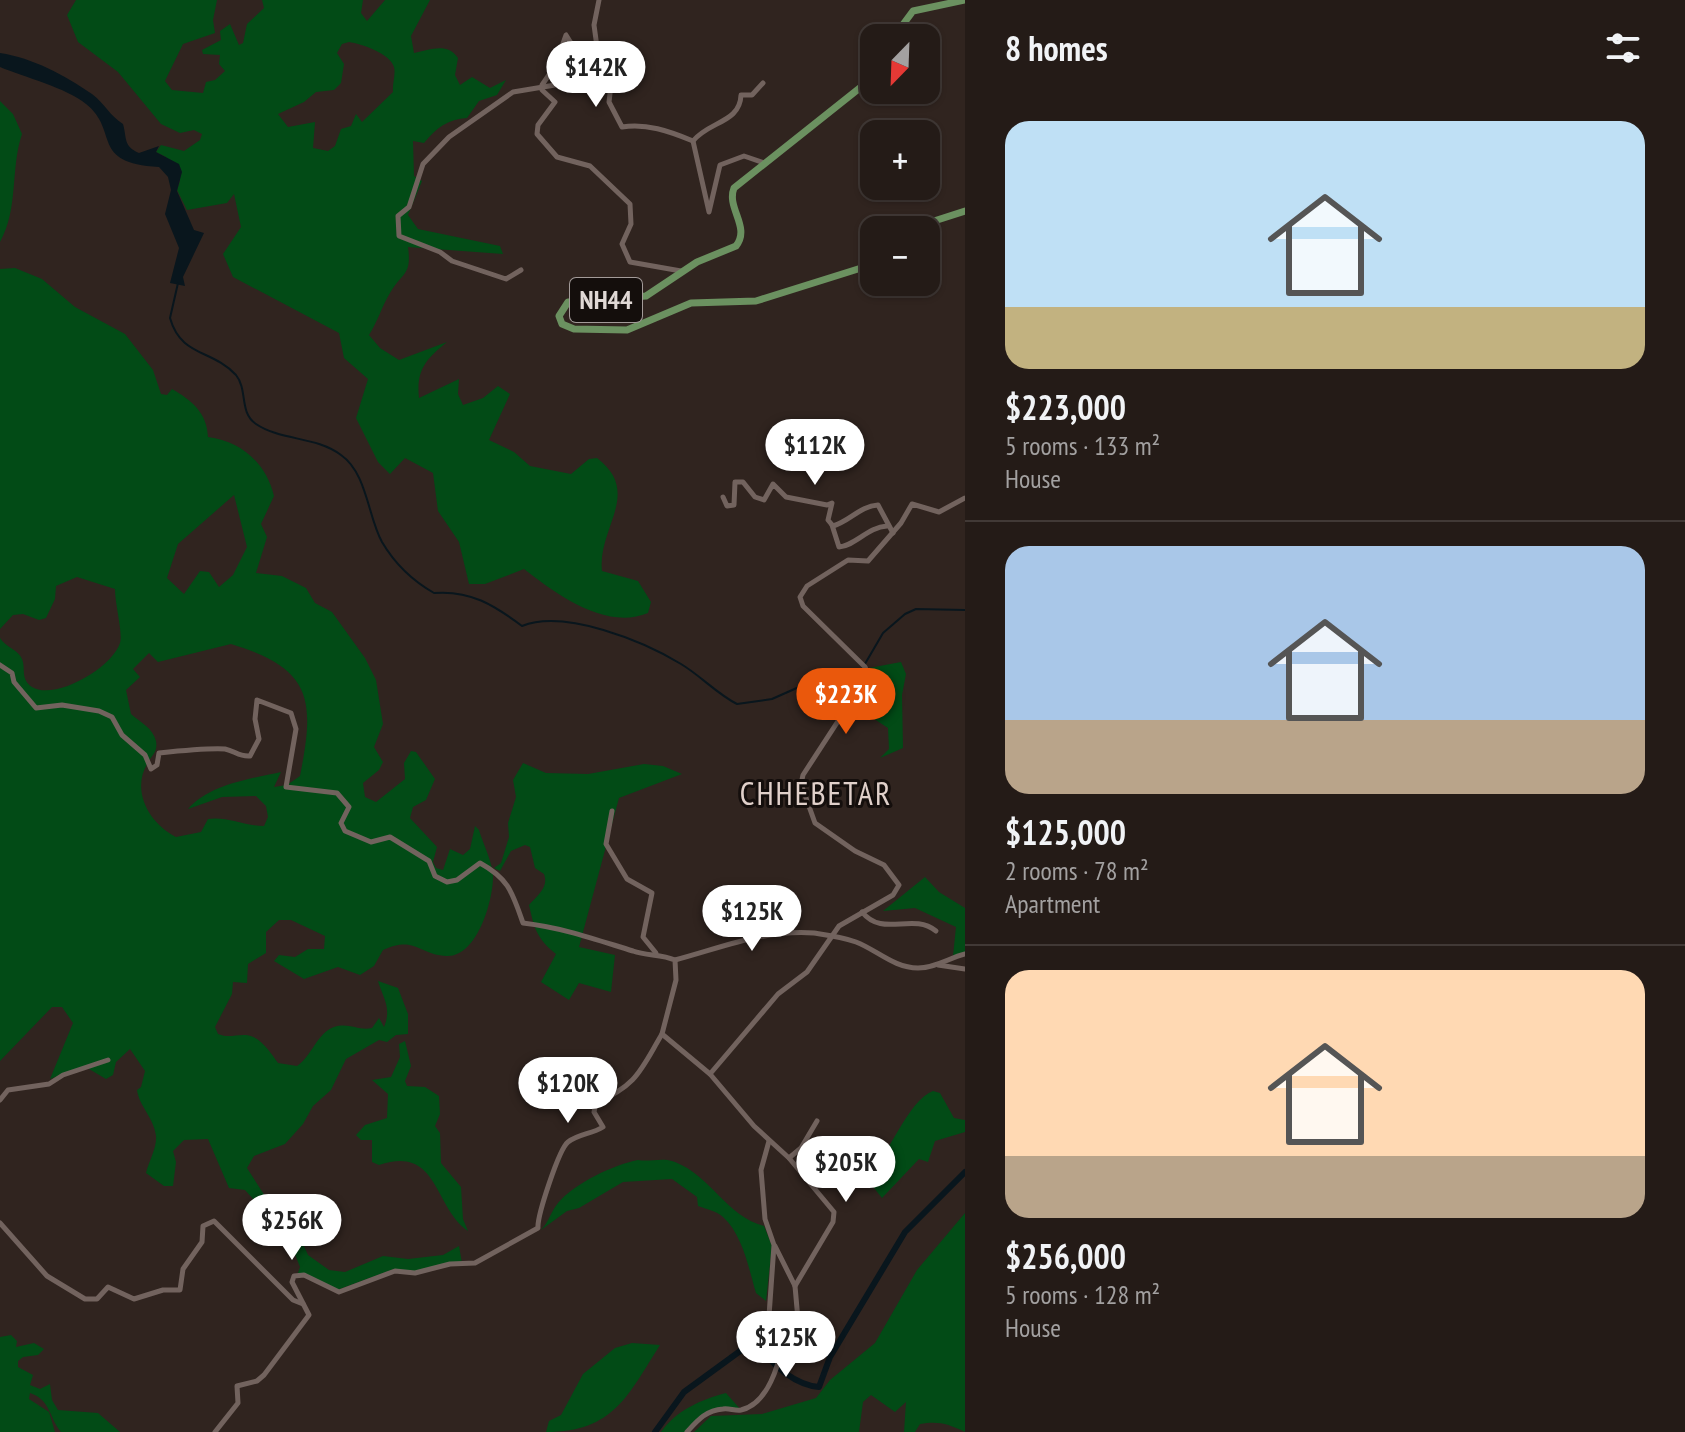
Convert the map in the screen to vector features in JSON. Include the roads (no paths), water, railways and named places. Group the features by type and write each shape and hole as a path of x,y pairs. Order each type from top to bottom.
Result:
{"main road":[{"path":"903,24 913,11 965,0"},
{"name":"NH44","path":"860,88 764,163 732,193 742,232 740,241 729,251 682,271 658,291 640,298 568,302 559,311 559,319 574,329 627,330 691,303 756,301 860,268"},
{"path":"940,219 965,211"}],"street":[{"path":"599,0 594,25 600,51 614,60 610,110 622,127 635,123 667,130 693,141"},
{"path":"541,88 555,66 566,35 581,59 605,65 612,79"},
{"path":"521,270 506,279 452,261 440,252 399,236 398,216 409,207 423,164 432,150 513,92 558,83 581,59 600,51"},
{"path":"763,83 752,95 741,95 740,107 734,115 701,130 693,141 709,212 720,165 744,156 764,163"},
{"path":"541,88 555,102 538,125 538,135 557,157 590,166 630,204 631,224 622,244 630,262 682,271"},
{"path":"723,497 727,506 734,505 735,482 743,482 755,497 764,500 773,484 786,497 827,505 832,503 828,520 839,547 844,547 865,532 887,526"},
{"path":"710,1074 778,994 807,972 839,926 893,895 898,889 897,882 884,865 855,851 815,823 801,784 806,767 868,675 865,667 837,643 803,606 800,597 807,586 848,560 868,561 893,533 912,504 939,512 965,498"},
{"path":"832,525 844,523 878,505 893,533"},
{"path":"0,665 12,673 14,682 36,708 62,705 99,711 112,717 122,735 145,755 151,769 157,765 159,753 221,749 239,756 250,756 259,739 255,704 266,701 295,718 286,787 337,793 349,807 341,823 345,831 371,842 390,837 429,861 435,876 447,882 457,880 480,863 495,870 506,882 523,923 598,937 636,953 657,953"},
{"path":"612,811 606,844 627,879 652,893 643,937 645,944 657,953 675,960 766,935 799,933 857,942 899,964 916,968 937,965 965,954"},
{"path":"862,912 871,922 881,925 918,923 936,931"},
{"path":"215,1432 238,1403 237,1386 257,1381 309,1315 292,1282 294,1276 304,1275 339,1292 395,1271 415,1273 450,1264 475,1263 538,1228 549,1191 548,1177 566,1142 603,1127 594,1112 596,1103 618,1094 641,1074 662,1034 676,980 675,960"},
{"path":"937,965 965,969"},
{"path":"662,1034 710,1074 769,1141 789,1158 836,1216 795,1286"},
{"path":"0,1100 8,1090 49,1084 63,1075 108,1060"},
{"path":"789,1158 801,1148 817,1121"},
{"path":"769,1141 761,1170 765,1219 774,1245 795,1286 799,1331"},
{"path":"0,1223 47,1276 85,1299 97,1299 108,1287 134,1299 163,1290 180,1290 183,1269 202,1242 203,1226 214,1221 293,1300 304,1304"},
{"path":"687,1432 703,1415 720,1409 741,1410 763,1398 785,1338 769,1316 774,1245"}],"waterway":[{"path":"178,283 170,318 182,340 236,375 242,387 247,414 256,424 331,449 350,463 362,484 377,532 387,550 405,571 434,593 459,594 481,600 522,626 540,622 581,624 625,637 681,664 737,704 772,699 808,683 862,669 883,633 905,614 916,609 965,610"},
{"path":"655,1432 684,1392 747,1346 762,1348 786,1374 802,1383 819,1387 830,1357 905,1232 965,1172"}],"district":[{"name":"CHHEBETAR","path":"816,794"}]}
